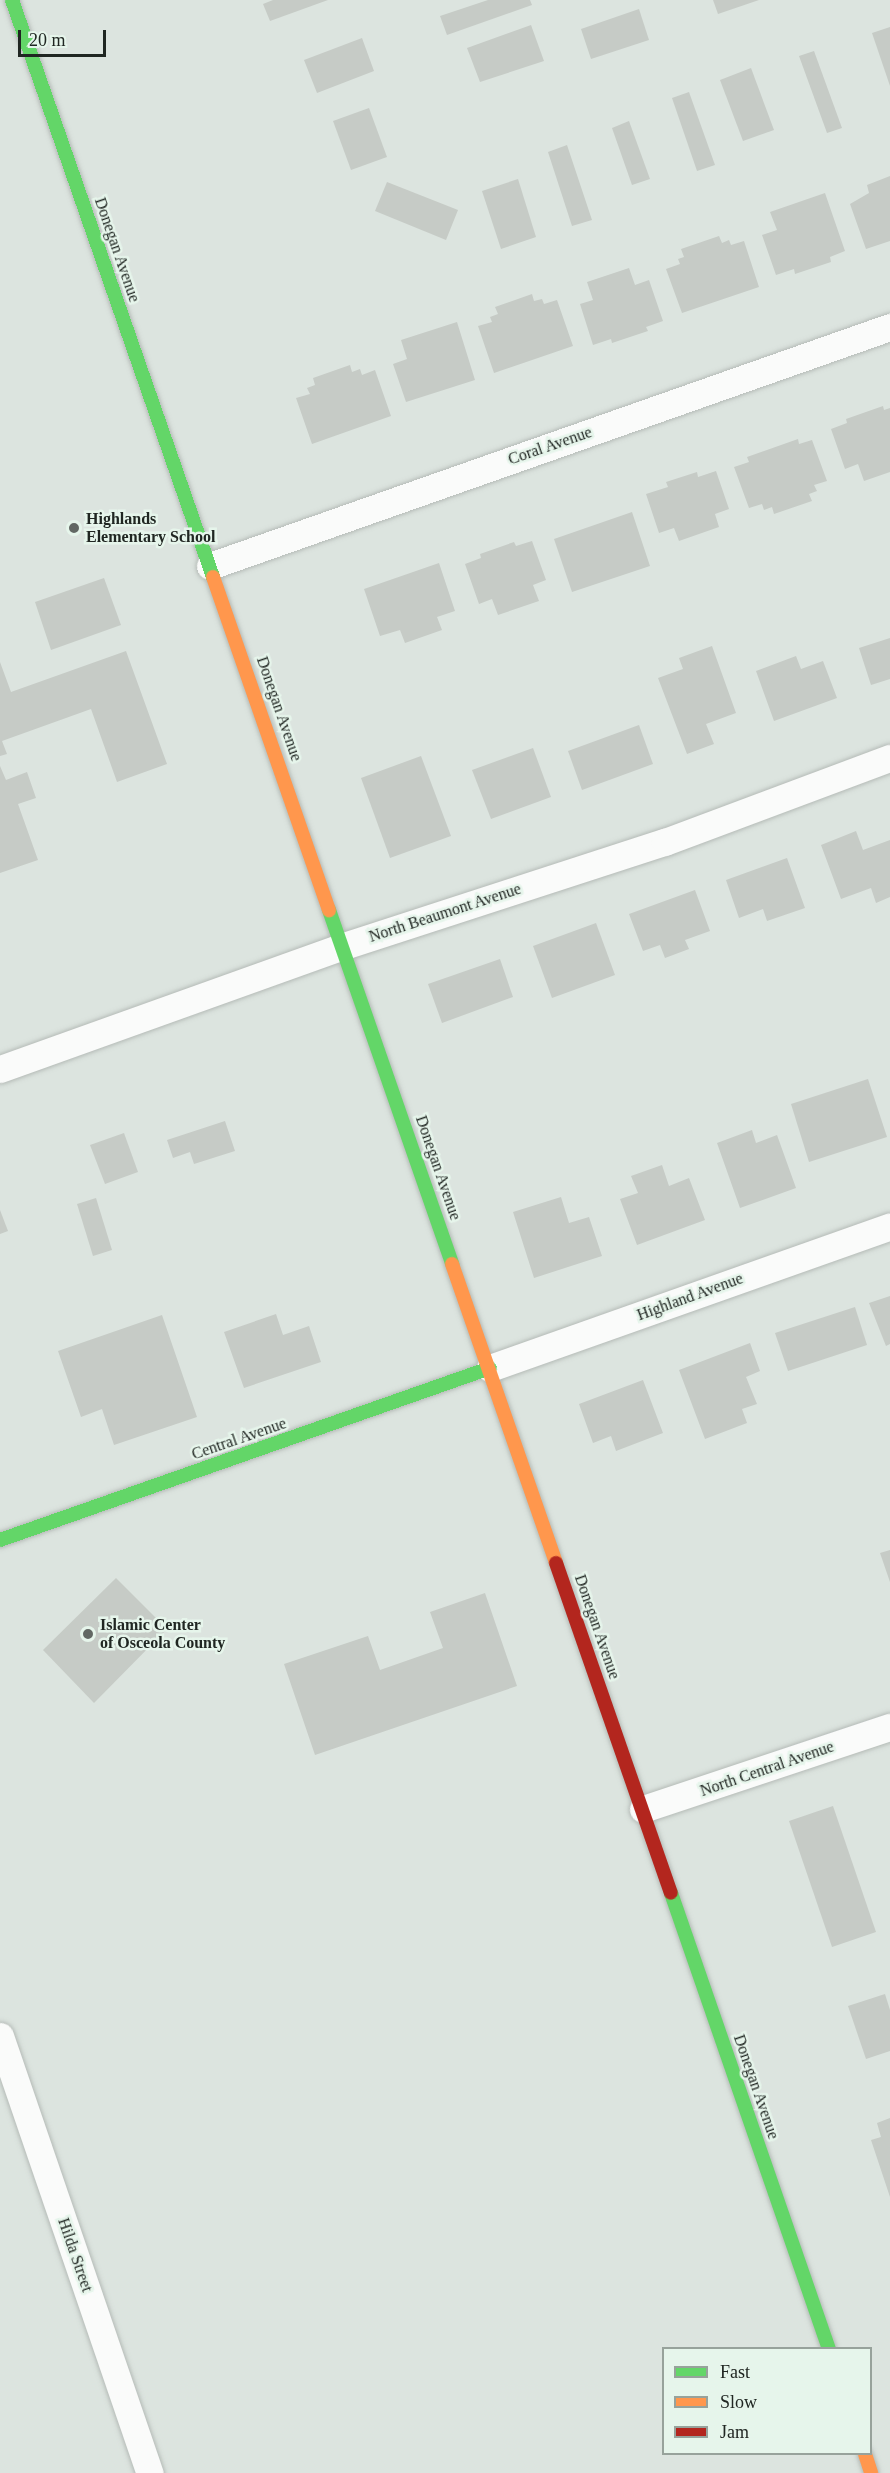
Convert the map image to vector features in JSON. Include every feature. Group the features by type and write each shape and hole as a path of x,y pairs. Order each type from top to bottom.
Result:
{"street":[{"name":"Donegan Avenue","path":"12,0 344,946 828,2347"},
{"name":"Coral Avenue","path":"210,566 890,327"},
{"name":"North Beaumont Avenue","path":"0,1069 344,946 665,842 890,758"},
{"name":"Highland Avenue","path":"490,1368 890,1226"},
{"name":"Central Avenue","path":"0,1540 490,1368"},
{"name":"North Central Avenue","path":"643,1809 890,1727"},
{"name":"Hilda Street","path":"0,2036 150,2473"},
{"path":"865,2455 871,2473"}],"building":[{"path":"273,0 328,0 270,21 263,4"},
{"path":"488,0 530,0 532,5 447,35 440,16"},
{"path":"713,0 759,0 718,14"},
{"path":"639,9 649,40 591,59 581,29"},
{"path":"531,25 544,61 480,82 467,48"},
{"path":"890,27 890,86 872,33"},
{"path":"362,38 374,71 317,93 304,60"},
{"path":"814,51 842,128 827,133 799,56"},
{"path":"751,68 774,130 743,141 720,80"},
{"path":"689,92 715,165 697,171 672,98"},
{"path":"369,108 387,157 351,170 333,121"},
{"path":"629,121 650,179 632,185 612,128"},
{"path":"567,145 592,220 572,226 548,152"},
{"path":"890,176 890,241 866,249 850,204 869,193 867,185"},
{"path":"518,179 536,237 501,249 482,191"},
{"path":"387,182 458,210 446,240 375,211"},
{"path":"825,193 845,251 830,257 831,262 795,274 794,269 776,275 762,235 777,230 770,212"},
{"path":"719,236 722,243 729,240 731,245 744,241 759,287 682,313 666,269 680,264 678,259 684,257 681,249"},
{"path":"629,268 635,285 649,280 663,321 646,327 648,331 612,343 611,339 593,345 580,304 593,300 587,282"},
{"path":"532,294 534,301 542,299 544,304 557,300 573,346 494,373 478,326 492,322 490,317 498,314 495,307"},
{"path":"457,322 475,380 406,402 393,364 407,359 401,340"},
{"path":"350,365 352,372 360,369 362,375 375,370 391,416 312,444 296,398 310,394 307,388 315,385 313,378"},
{"path":"883,406 884,410 890,408 890,472 864,481 858,464 845,469 831,429 847,423 846,419"},
{"path":"798,439 799,444 812,440 827,481 814,485 817,491 809,494 812,501 774,514 772,507 764,510 762,504 749,508 734,467 749,462 747,457"},
{"path":"716,471 729,509 715,514 719,527 679,541 674,528 659,533 646,494 668,487 666,482 697,472 698,477"},
{"path":"632,512 650,566 572,592 554,539"},
{"path":"532,541 546,580 533,585 539,601 498,615 492,599 479,604 465,564 481,558 480,554 514,542 516,546"},
{"path":"439,563 455,611 437,617 442,630 405,643 400,630 380,636 364,589"},
{"path":"104,578 121,625 51,650 35,602"},
{"path":"890,638 890,679 871,685 859,648"},
{"path":"712,646 736,713 706,724 714,744 687,754 658,678 683,669 679,658"},
{"path":"126,651 167,764 117,782 91,709 2,741 7,754 0,756 0,662 11,692"},
{"path":"796,656 801,669 823,661 837,698 774,721 756,671"},
{"path":"639,725 653,764 582,790 568,751"},
{"path":"533,748 551,797 491,819 472,770"},
{"path":"421,756 451,836 390,858 361,778"},
{"path":"0,766 6,780 27,772 36,798 18,804 38,860 0,873"},
{"path":"856,831 863,850 890,840 890,897 876,903 871,888 841,899 821,845"},
{"path":"787,858 805,908 767,921 763,909 739,918 726,880"},
{"path":"695,890 710,931 685,940 689,949 665,958 660,945 643,951 629,914"},
{"path":"596,923 615,975 552,998 533,946"},
{"path":"500,959 513,997 442,1023 428,984"},
{"path":"868,1079 887,1137 809,1162 791,1104"},
{"path":"225,1121 235,1151 194,1164 190,1152 173,1158 167,1140"},
{"path":"752,1130 756,1143 777,1135 796,1188 740,1208 717,1143"},
{"path":"124,1133 138,1172 105,1184 90,1145"},
{"path":"662,1165 669,1186 689,1178 705,1220 637,1245 620,1199 638,1193 631,1176"},
{"path":"561,1197 569,1223 589,1217 602,1256 534,1278 513,1212"},
{"path":"96,1198 112,1250 93,1256 77,1204"},
{"path":"0,1210 8,1231 0,1234"},
{"path":"890,1296 890,1344 886,1346 869,1303"},
{"path":"855,1307 867,1345 788,1371 775,1333"},
{"path":"276,1314 283,1335 309,1326 321,1362 244,1388 224,1332"},
{"path":"162,1315 197,1417 114,1445 102,1409 81,1417 58,1351"},
{"path":"750,1343 760,1371 746,1377 757,1404 742,1409 747,1423 705,1439 679,1370"},
{"path":"643,1380 663,1433 616,1451 611,1436 593,1443 579,1404"},
{"path":"890,1550 890,1582 880,1553"},
{"path":"116,1578 167,1629 94,1703 43,1650"},
{"path":"485,1593 517,1686 315,1755 284,1664 368,1636 380,1670 443,1648 430,1612"},
{"path":"833,1806 876,1932 832,1947 789,1821"},
{"path":"885,1994 890,2010 890,2051 866,2059 848,2006"},
{"path":"890,2118 890,2197 871,2140 881,2137 877,2123"}],"traffic: fast":[{"path":"12,0 213,577"},
{"path":"329,910 452,1264"},
{"path":"0,1540 490,1368"},
{"path":"671,1893 829,2347"}],"traffic: slow":[{"path":"213,577 329,910"},
{"path":"452,1264 556,1563"},
{"path":"865,2455 871,2473"}],"traffic: jam":[{"path":"556,1563 671,1893"}],"place":[{"name":"Highlands Elementary School","path":"74,528"},
{"name":"Islamic Center of Osceola County","path":"88,1634"}]}
